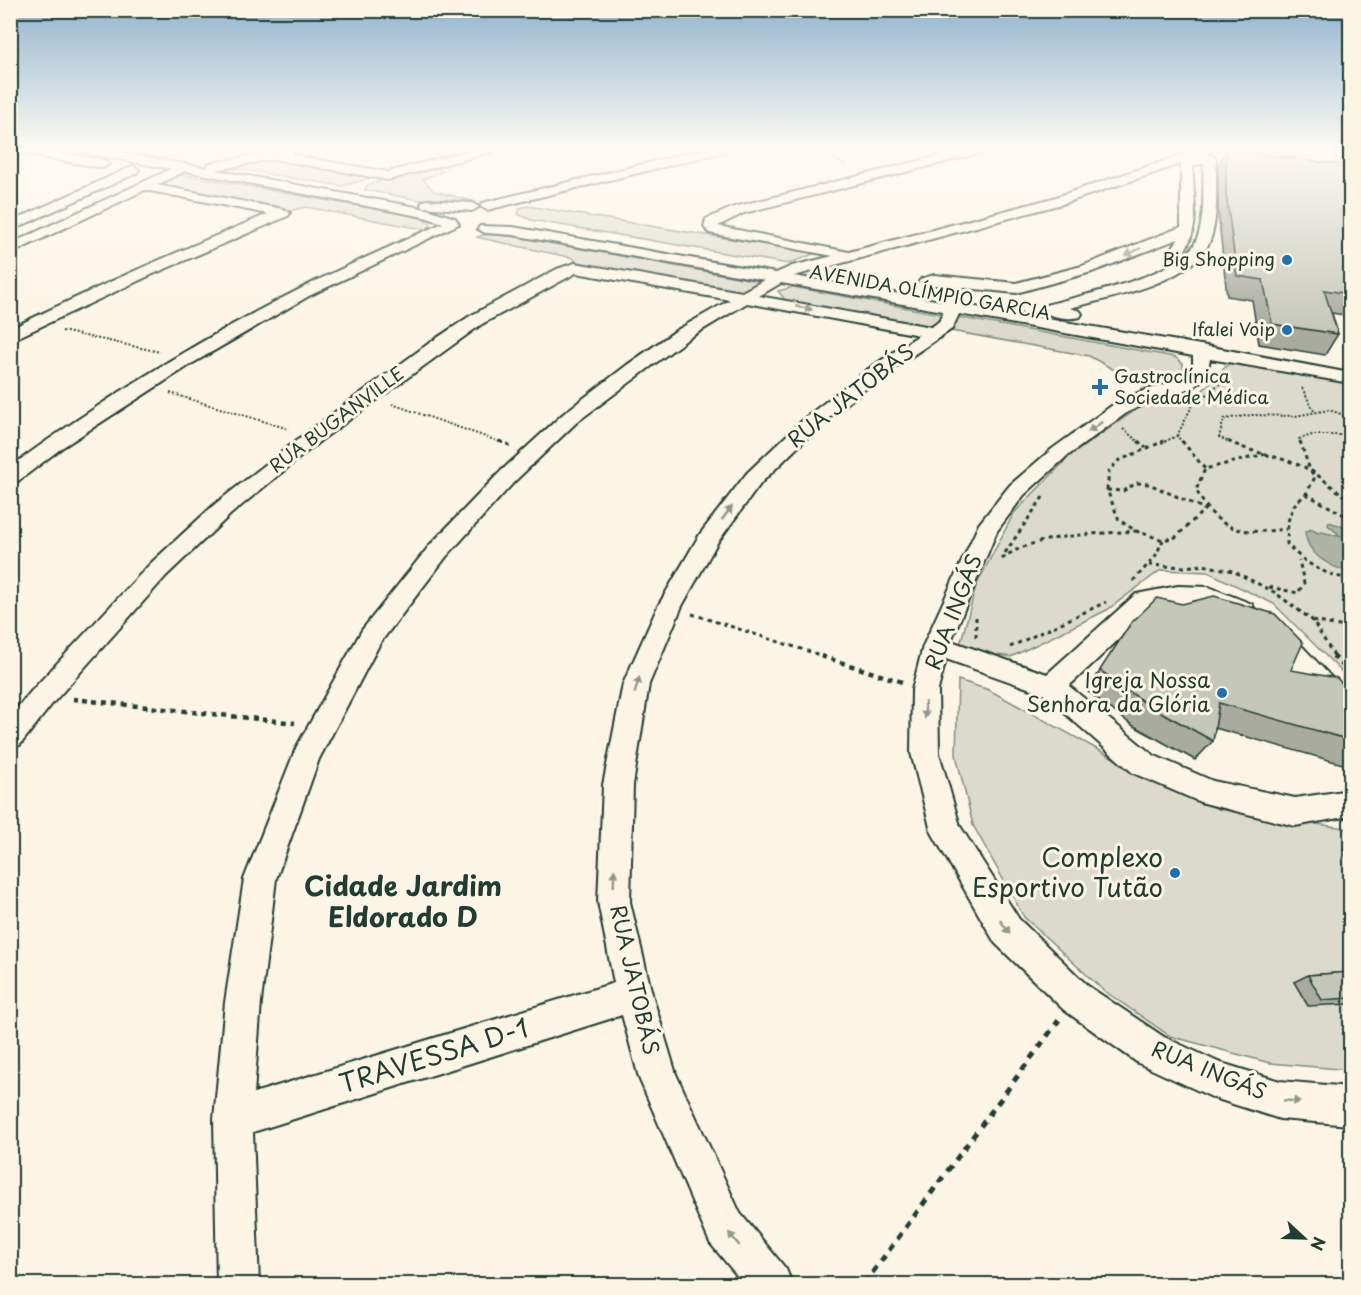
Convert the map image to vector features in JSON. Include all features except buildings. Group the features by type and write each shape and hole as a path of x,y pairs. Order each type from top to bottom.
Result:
{"street":[{"path":"10,227 48,209"},
{"path":"10,250 94,209"},
{"path":"10,336 178,257 283,213 265,209"},
{"name":"AVENIDA OLÍMPIO GARCIA","path":"408,209 427,213 466,227 505,230 779,277 1345,364"},
{"path":"466,209 456,213 466,227"},
{"name":"AVENIDA OLÍMPIO GARCIA","path":"502,209 509,216 525,222 797,269 855,276 920,291 950,302"},
{"path":"10,477 56,442 187,358 303,293 382,255 466,227 502,224 519,209"},
{"path":"741,209 711,222 711,227 714,230 853,255"},
{"path":"238,1284 233,1119 243,1002 260,879 306,757 371,637 438,551 508,476 570,418 683,334 779,277 797,269 1026,209"},
{"path":"1027,315 1040,305 1158,267 1172,258 1181,248 1187,230 1188,209"},
{"path":"1208,209 1201,246 1190,259 1161,276 1048,309 1345,364"},
{"path":"382,255 466,227"},
{"path":"920,291 926,282 934,280 1005,289 1027,286 1087,269 1187,230"},
{"path":"853,255 845,261 844,266 855,276"},
{"name":"RUA BUGANVILLE","path":"10,737 43,696 158,570 223,509 313,436 476,320 562,272 575,268 746,297"},
{"name":"RUA JATOBÁS","path":"746,297 934,333"},
{"name":"RUA JATOBÁS","path":"771,1284 725,1228 658,1078 634,994 614,902 618,785 636,684 670,606 708,538 754,478 813,421 873,375 946,325 951,317 950,302"},
{"path":"1027,315 1350,378"},
{"name":"RUA INGÁS","path":"1201,350 1202,364 1197,376 1188,383 1147,396 1121,408 1059,453 1017,490 987,529 936,646 925,690 925,753 946,831 1007,932 1076,998 1151,1050 1214,1078 1280,1100 1350,1106"},
{"path":"1052,687 1145,600 1178,595 1209,596 1239,607 1267,626 1350,714"},
{"path":"936,646 1052,687 1143,764 1210,793 1295,812 1350,803"},
{"name":"TRAVESSA D-1","path":"233,1119 634,994"}],"path":[{"path":"33,324 187,358"},
{"path":"1186,399 1209,395 1234,369"},
{"path":"1307,383 1300,389 1314,411"},
{"path":"145,385 313,436"},
{"path":"369,396 533,453"},
{"path":"1177,436 1181,424 1197,397"},
{"path":"1350,417 1343,413 1323,409 1296,416 1244,413 1224,419 1219,436 1241,448 1267,454 1310,470 1341,494 1350,498"},
{"path":"1343,413 1350,410"},
{"path":"1132,423 1123,429 1146,448"},
{"path":"1350,435 1322,432 1308,434 1299,439 1310,470 1315,477 1306,494 1294,505 1287,529 1287,544 1299,559 1336,578 1350,579"},
{"path":"1177,436 1118,461 1109,471 1107,490 1119,520 1136,531 1163,540 1176,537 1205,509"},
{"path":"1177,436 1205,469"},
{"path":"1205,469 1267,454"},
{"path":"1205,469 1196,490 1205,509 1216,522 1238,532 1257,533 1287,529"},
{"path":"1107,490 1123,491 1137,483 1149,484 1205,509"},
{"path":"998,564 1048,490"},
{"path":"1306,494 1350,518"},
{"path":"1005,554 1015,548 1051,541 1136,531"},
{"path":"1131,583 1155,557 1163,540"},
{"path":"1262,586 1298,593 1305,583 1299,559"},
{"path":"1008,648 1110,600"},
{"path":"670,606 925,690"},
{"path":"976,646 976,617 979,606"},
{"path":"1312,620 1350,628"},
{"path":"43,696 323,726"},
{"path":"864,1284 1076,998"}],"shaded area":[{"path":"319,209 377,209 419,217 431,224 427,230"},
{"path":"520,209 549,209 816,253 788,264 531,220 518,214"},
{"path":"488,234 511,236 758,281 756,288 742,294 579,264 573,258 476,237"},
{"path":"793,287 1175,357 1183,364 1184,374 1179,381 1145,387 1089,356 786,301 778,291"},
{"path":"1233,359 1350,381 1350,680 1274,604 1208,572 1161,570 1107,610 1011,657 959,649 976,586 1014,513 1070,456 1154,397 1180,396 1202,391"},
{"path":"1329,522 1350,529 1350,572 1321,559 1307,540 1305,532 1311,529 1318,533 1342,537 1328,525"},
{"name":"Complexo Esportivo Tutão","path":"958,680 989,690 1139,772 1218,809 1350,829 1350,1070 1270,1063 1170,1036 1103,990 1024,917 973,825 956,755"}],"place":[{"name":"Big Shopping","path":"1287,260"},
{"name":"Ifalei Voip","path":"1287,330"},
{"name":"Gastroclínica Sociedade Médica","path":"1100,387"},
{"name":"Igreja Nossa Senhora da Glória","path":"1222,693"},
{"name":"Complexo Esportivo Tutão","path":"1175,873"}],"district":[{"name":"Cidade Jardim Eldorado D","path":"403,902"}]}
